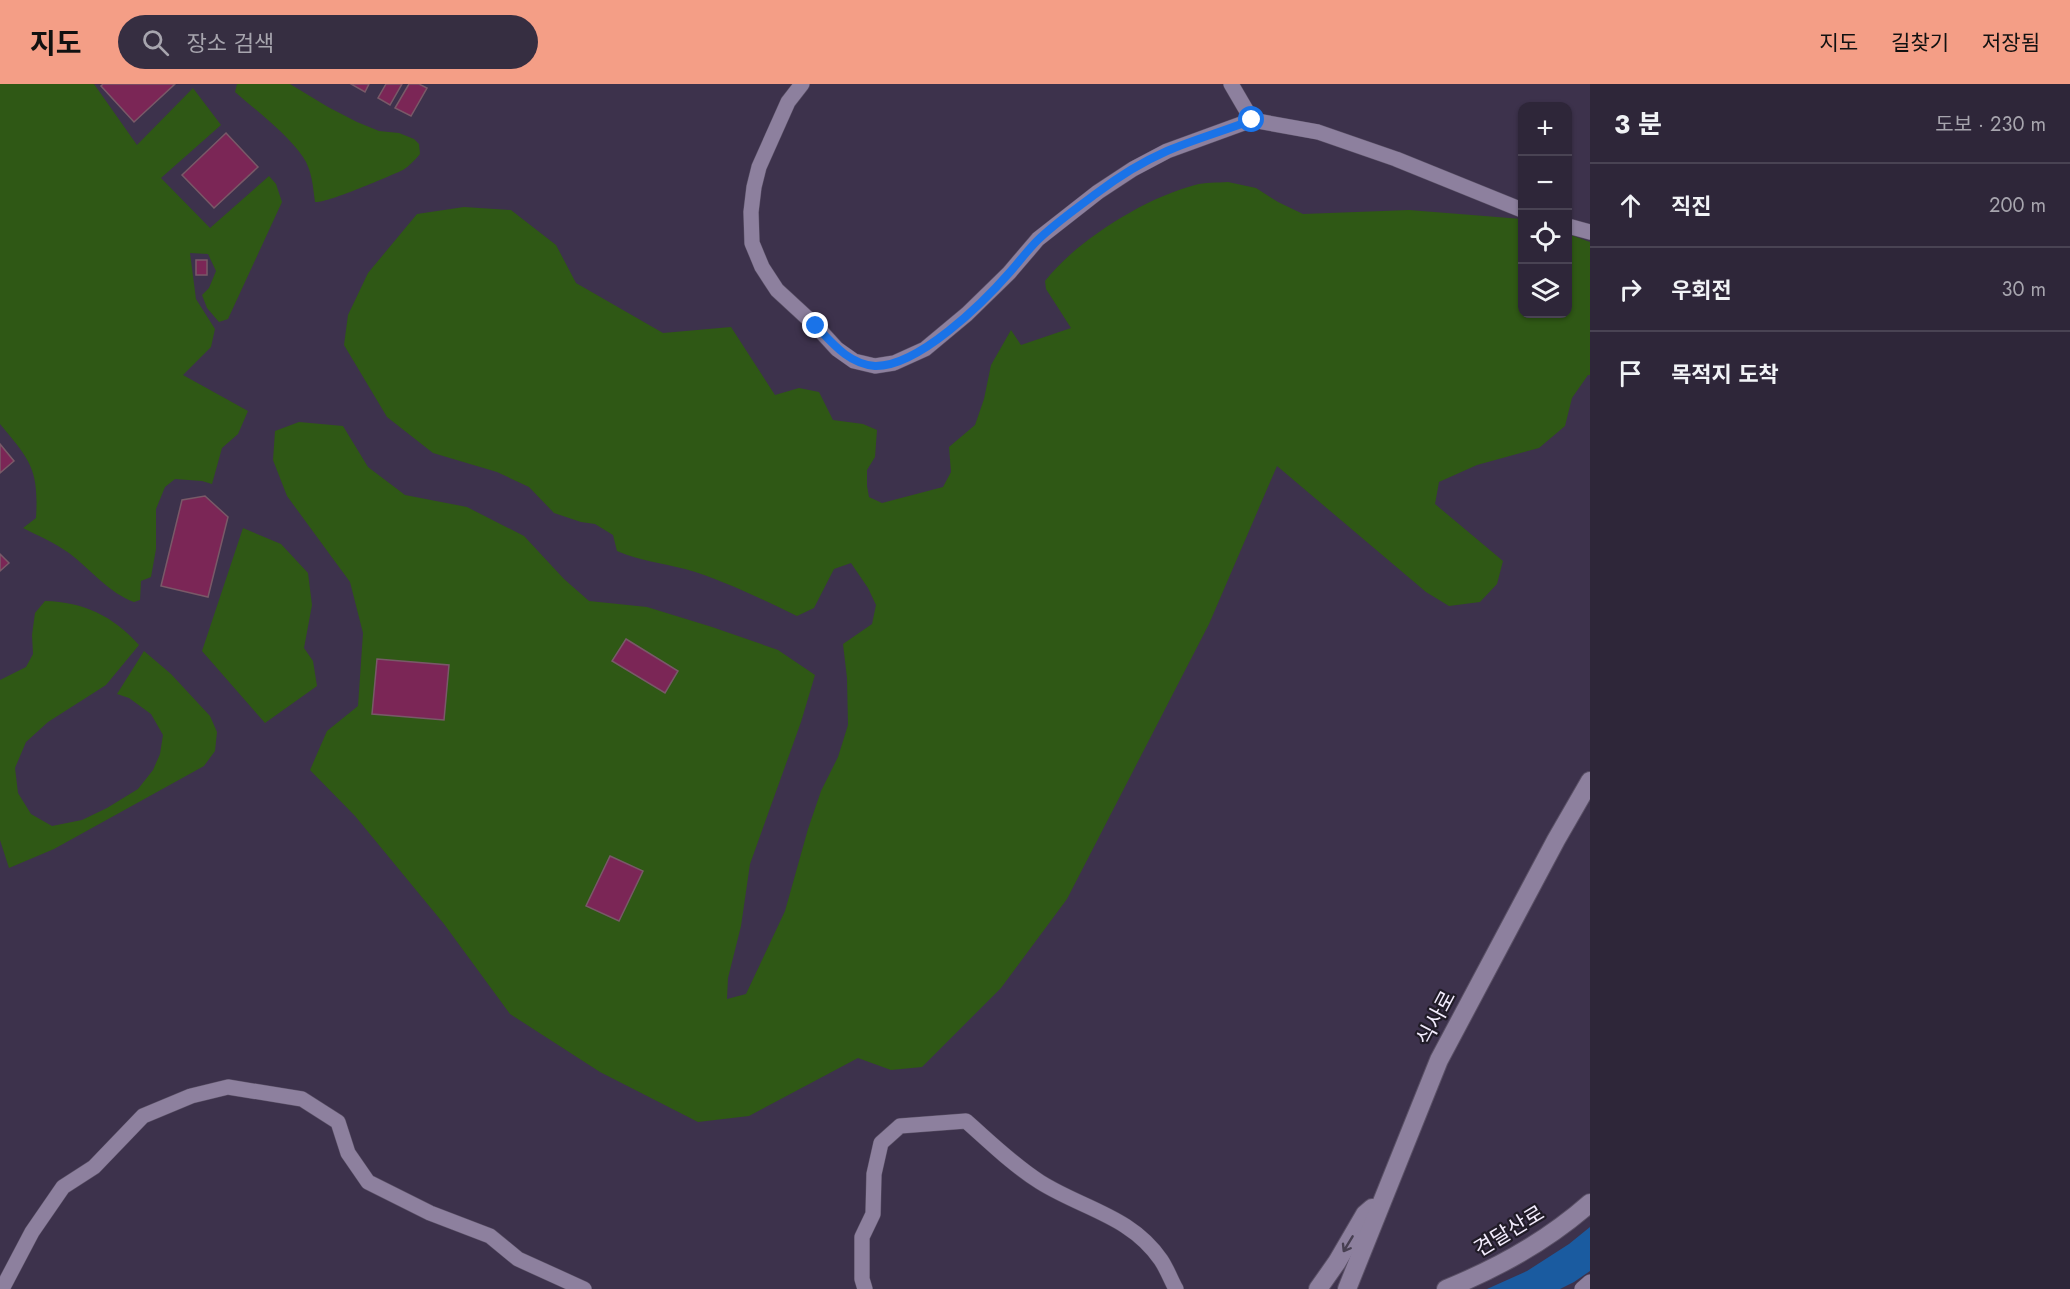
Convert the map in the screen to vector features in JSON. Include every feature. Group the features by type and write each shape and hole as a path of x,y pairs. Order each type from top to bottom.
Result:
{"street":[{"path":"802,84 788,102 759,167 751,212 752,243 762,267 777,290 837,349 854,361 875,366 894,363 925,349 967,314 1001,281 1038,239 1133,168 1167,151 1252,120 1318,132 1396,159 1518,208"},
{"path":"1231,84 1252,120"},
{"path":"1572,227 1590,232"},
{"name":"식사로","path":"1347,1289 1439,1060 1556,840 1590,781"},
{"path":"2,1289 32,1232 63,1187 94,1167 143,1116 191,1096 228,1087 302,1100 338,1122 348,1153 368,1182 430,1214 490,1236 518,1259 584,1289"},
{"path":"865,1289 862,1279 862,1237 873,1214 874,1174 881,1143 900,1126 966,1121 1020,1168 1041,1182 1115,1218 1133,1230 1161,1261 1176,1289"},
{"path":"1318,1289 1365,1214 1381,1202"},
{"name":"견달산로","path":"1446,1289 1512,1259 1588,1208"},
{"path":"1582,1289 1590,1282"}],"green space":[{"path":"0,84 94,84 137,145 193,88 221,125 161,178 210,228 269,176 276,184 282,202 228,319 219,322 207,308 202,295 209,288 216,271 208,254 190,253 196,299 215,329 211,347 183,375 248,411 238,434 222,448 212,484 175,479 165,487 156,509 156,549 151,577 141,581 140,600 134,602 108,587 64,549 23,528 36,518 37,501 34,476 19,447 0,424"},
{"path":"237,84 290,84 357,122 379,131 399,133 414,139 419,144 420,154 403,170 344,194 315,202 310,173 303,157 280,131 235,92"},
{"path":"1228,182 1256,188 1303,214 1409,210 1518,219 1518,318 1572,318 1572,235 1590,242 1590,375 1572,398 1565,426 1539,448 1477,465 1439,482 1435,504 1503,561 1497,584 1480,602 1449,606 1426,592 1277,466 1209,624 1067,899 1001,988 922,1067 891,1070 858,1058 749,1116 698,1122 600,1072 510,1014 444,924 355,816 310,770 327,731 358,706 363,633 350,582 287,496 273,460 275,431 299,422 343,426 368,467 405,495 467,507 524,536 564,579 589,601 647,607 712,627 778,650 815,675 801,722 750,864 741,926 728,978 727,999 746,994 785,911 808,829 821,791 838,757 848,725 847,678 843,644 872,624 876,605 868,588 851,563 834,569 814,608 797,616 713,578 617,551 613,535 595,524 554,513 529,487 497,472 433,453 387,417 344,345 348,315 368,273 417,214 464,207 511,210 556,245 576,283 663,333 731,327 775,395 799,388 819,392 833,420 863,424 877,430 875,457 867,470 867,486 869,497 882,503 943,487 951,472 949,447 975,425 984,399 991,365 1011,330 1021,345 1071,328 1046,289 1045,281 1059,266 1093,236 1134,210 1176,191 1207,183"},
{"path":"243,528 281,544 308,573 312,605 304,648 313,661 317,686 265,723 202,651"},
{"path":"45,601 72,604 97,612 119,626 139,645 106,685 48,722 26,742 15,768 18,793 31,814 52,826 82,820 138,789 153,770 160,754 163,735 151,714 129,698 117,694 144,651 171,674 210,716 217,732 215,751 204,766 54,849 9,868 0,840 0,680 26,667 33,654 32,635 35,613"}],"water":[{"path":"1590,1227 1590,1271 1574,1282 1560,1289 1487,1289 1527,1271 1569,1244"}],"building":[{"path":"103,84 175,84 134,122 101,86"},
{"path":"351,84 369,84 365,92"},
{"path":"386,84 402,84 390,105 378,98"},
{"path":"409,84 419,84 427,88 411,116 395,108"},
{"path":"226,133 258,167 214,208 182,175"},
{"path":"196,260 207,260 207,275 196,275"},
{"path":"0,444 14,461 0,473"},
{"path":"205,496 228,517 208,597 161,586 182,500"},
{"path":"0,554 9,563 0,571"},
{"path":"626,639 678,671 665,693 612,661"},
{"path":"377,659 449,665 444,720 372,714"},
{"path":"610,856 643,871 619,921 586,906"}],"route":[{"path":"816,326 837,349 854,361 875,366 894,363 925,349 967,314 1009,273 1038,239 1098,192 1133,168 1167,151 1252,120"}]}
